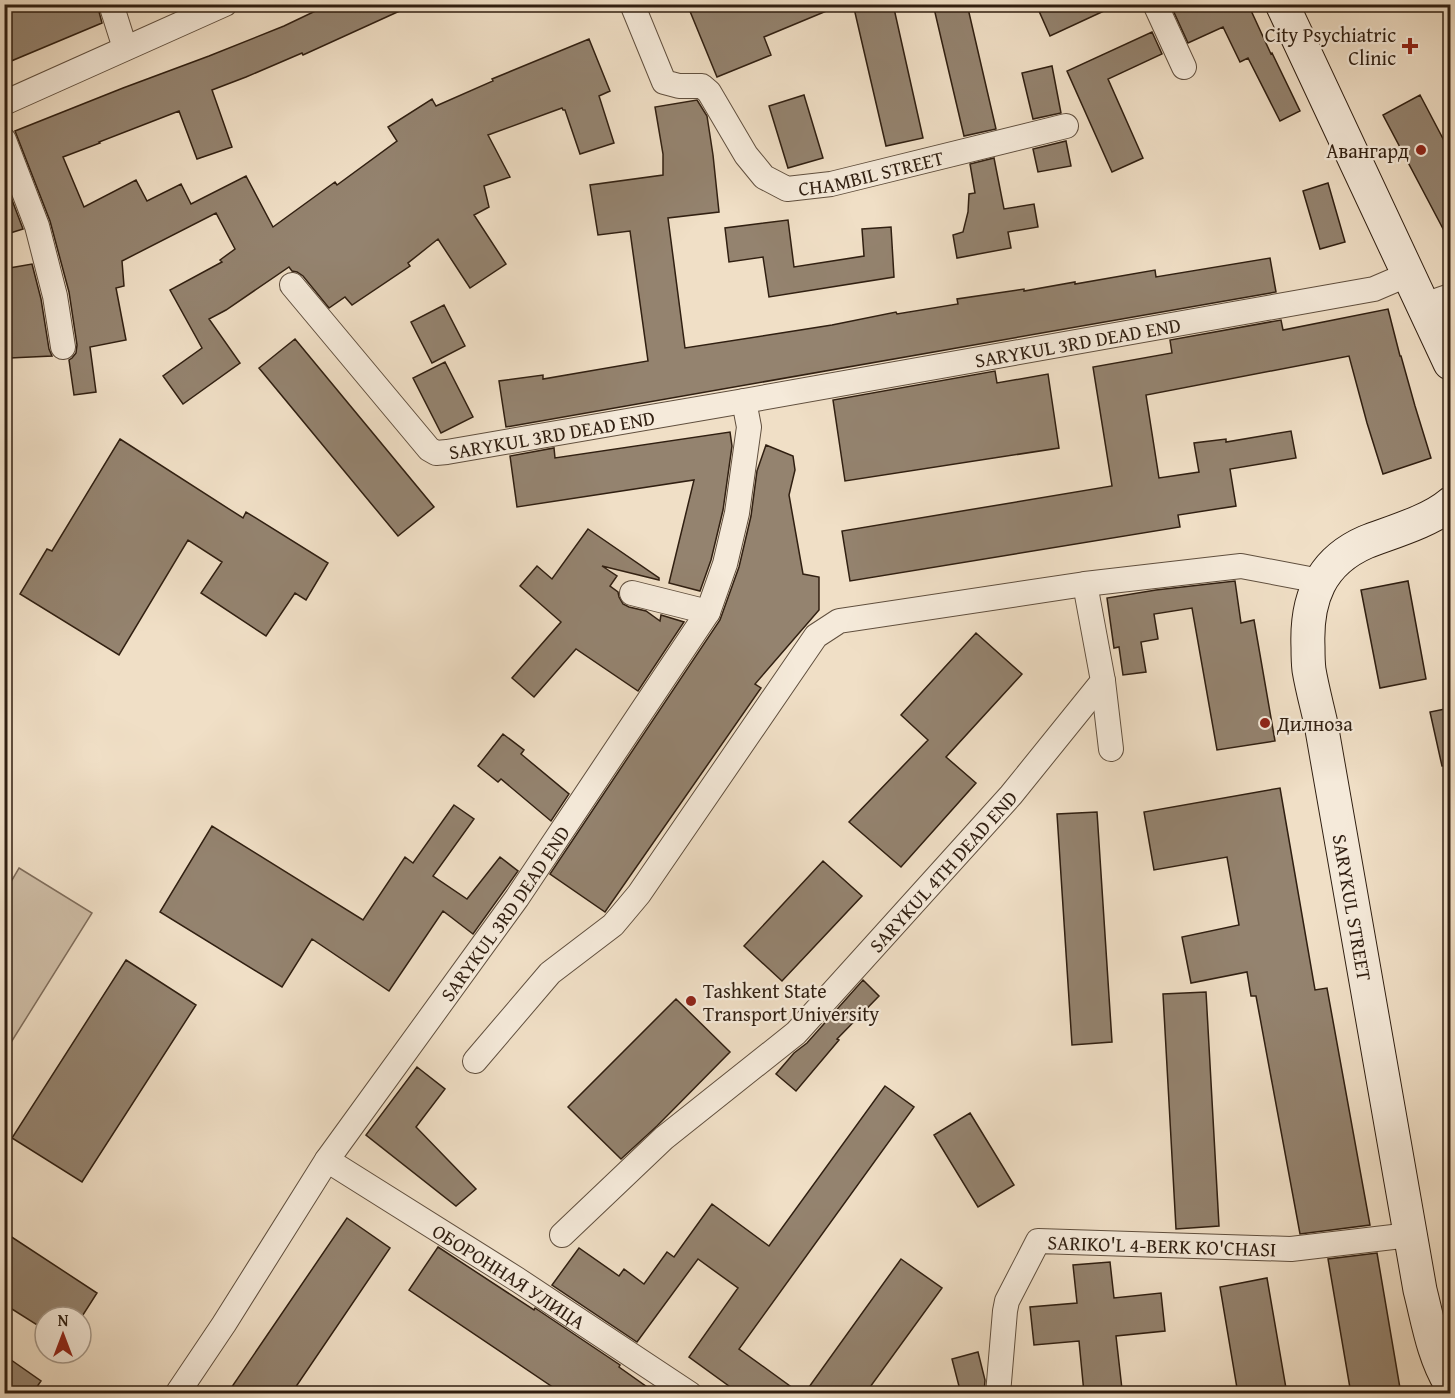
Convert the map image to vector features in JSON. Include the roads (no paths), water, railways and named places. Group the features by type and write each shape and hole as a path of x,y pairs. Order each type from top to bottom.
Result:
{"main road":[{"path":"1282,4 1409,274 1437,301 1450,363"},
{"name":"SARYKUL STREET","path":"1450,504 1426,518 1349,550 1338,558 1320,581 1314,593 1308,625 1308,668 1327,757 1410,1235 1428,1323 1440,1362 1450,1383"}],"street":[{"path":"111,4 125,48"},
{"path":"4,103 225,4"},
{"name":"CHAMBIL STREET","path":"632,4 664,82 679,86 702,86 709,92 746,155 764,177 787,189 831,184 1066,126"},
{"path":"1155,4 1184,67"},
{"path":"4,140 37,226 55,296 63,347"},
{"name":"SARYKUL 3RD DEAD END","path":"292,285 429,449 436,453 744,401 1374,289 1409,274"},
{"name":"SARYKUL 3RD DEAD END","path":"177,1394 327,1160 518,898 708,612 725,564 737,513 749,427 744,401"},
{"path":"475,1061 550,973 613,925 639,894 816,636 839,621 1085,584 1240,566 1320,581"},
{"path":"1085,584 1103,681 1111,749"},
{"path":"632,593 708,612"},
{"name":"SARYKUL 4TH DEAD END","path":"562,1235 664,1138 796,1033 1011,795 1103,681"},
{"name":"ОБОРОННАЯ УЛИЦА","path":"327,1160 518,1280 690,1394"},
{"name":"SARIKO'L 4-BERK KO'CHASI","path":"998,1394 1007,1301 1038,1241 1291,1249 1410,1235"}],"place":[{"name":"City Psychiatric Clinic","path":"1410,46"},
{"name":"Авангард","path":"1421,150"},
{"name":"Дилноза","path":"1265,723"},
{"name":"Tashkent State Transport University","path":"691,1001"}]}
